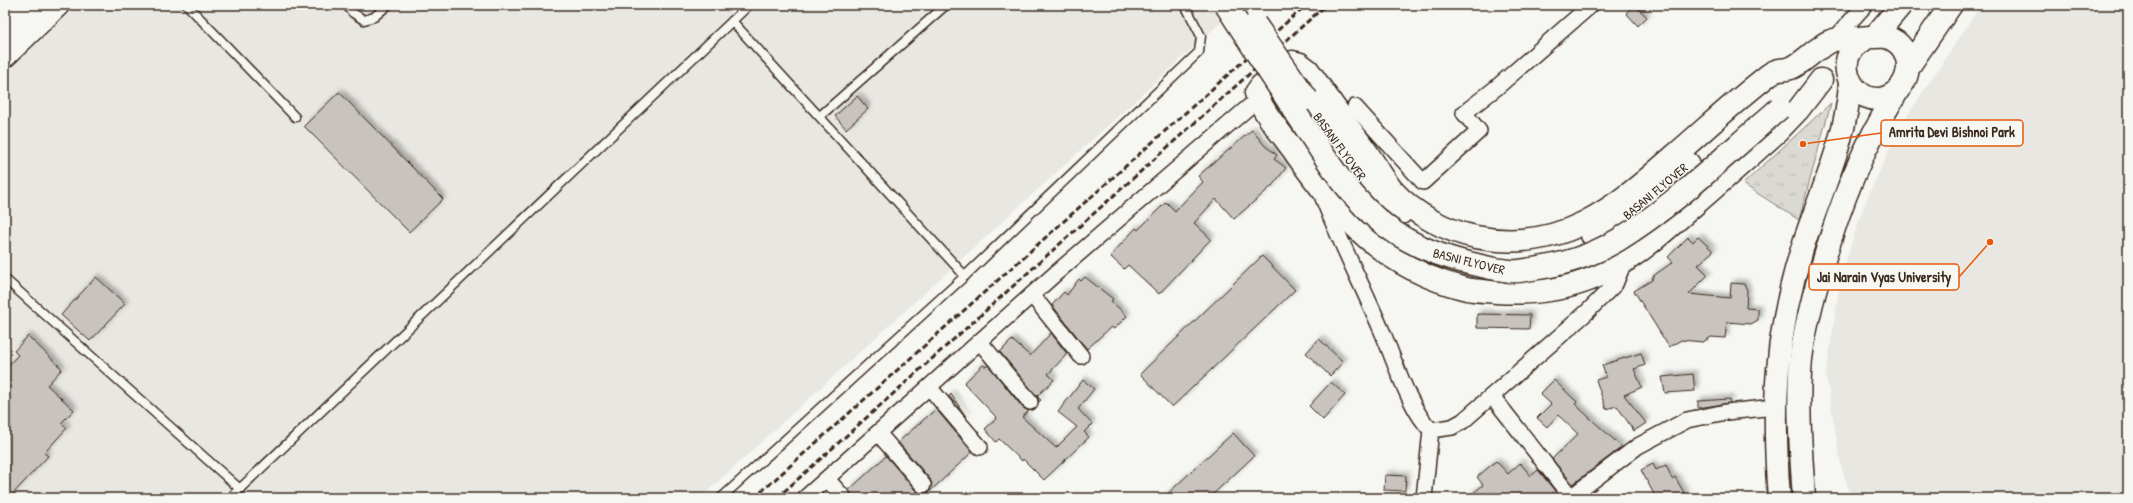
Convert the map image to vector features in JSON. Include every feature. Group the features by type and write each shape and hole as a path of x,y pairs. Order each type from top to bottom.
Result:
{"main road":[{"path":"5,27 28,5"},
{"path":"5,56 58,5"},
{"name":"BASNI FLYOVER","path":"1226,5 1314,141 1342,181 1364,205 1386,226 1424,249 1461,262 1488,268 1512,271 1553,266 1588,256 1617,241 1649,220 1676,199 1800,90 1821,80"},
{"name":"BASANI FLYOVER","path":"1242,5 1357,174 1382,200 1425,230 1446,241 1489,251 1522,252 1548,250 1596,234 1625,218 1655,195 1792,68 1822,46 1834,40"},
{"path":"1779,498 1775,407 1781,335 1790,294 1803,247 1846,116 1849,78 1846,64 1852,50 1870,37 1901,5"},
{"path":"1804,498 1799,426 1801,359 1810,308 1834,227 1865,146 1897,92 1905,83 1909,66 1951,5"},
{"path":"1834,40 1870,37 1886,38 1900,45 1907,56 1909,66"},
{"path":"1792,68 1775,71 1761,81 1646,182 1621,202 1594,219 1573,228 1546,236 1513,241 1492,240 1459,234 1415,210 1393,191 1308,70 1300,64 1292,62 1261,86 1256,93 1258,99 1319,188 1348,221 1375,246 1397,261 1440,282 1465,289 1518,293 1559,289 1591,279 1624,262 1650,244 1778,131 1798,110 1821,80 1849,78"},
{"path":"1849,78 1858,91 1872,98 1883,98 1897,92"}],"street":[{"path":"1355,107 1423,182 1479,131 1464,113 1496,88 1590,5"},
{"path":"1834,40 1866,5"},
{"path":"806,498 1032,295 1258,99"},
{"path":"1319,188 1340,241 1381,328 1416,409 1423,422 1431,430"},
{"path":"1431,430 1452,427 1463,421 1492,396 1586,313 1615,284 1624,262"},
{"path":"1032,295 1081,356"},
{"path":"980,342 1030,402"},
{"path":"929,387 980,447"},
{"path":"1492,396 1571,497 1638,446 1687,420 1726,412 1775,407"},
{"path":"1424,498 1431,430"},
{"path":"878,433 923,485"},
{"path":"827,479 844,498"}],"lane":[{"path":"187,5 295,117"},
{"path":"346,5 353,13 364,20 374,17 388,5"},
{"path":"230,498 749,5"},
{"path":"820,116 946,5"},
{"path":"721,498 965,276 1199,52 1201,46 1200,36 1185,5"},
{"path":"732,21 965,276"},
{"path":"5,279 240,489"}],"shaded area":[{"path":"5,5 1227,5 1231,13 700,498 5,498"},
{"path":"1981,5 2128,5 2128,498 1852,498 1841,466 1826,375 1841,276 1863,208 1899,128"}],"green space":[{"path":"1831,103 1799,220 1743,184"}],"building":[{"path":"1634,5 1647,17 1638,26 1626,13"},
{"path":"339,92 443,199 409,232 304,126"},
{"path":"857,96 868,109 846,129 835,116"},
{"path":"1252,130 1265,146 1277,155 1274,159 1286,168 1272,186 1234,219 1216,199 1194,223 1211,239 1159,294 1128,265 1124,269 1110,256 1136,228 1138,230 1166,202 1175,211 1203,182 1198,176"},
{"path":"1688,237 1693,242 1698,237 1713,251 1698,265 1708,275 1689,294 1730,298 1731,283 1744,284 1747,290 1746,308 1758,309 1758,320 1751,324 1727,322 1725,338 1711,337 1703,342 1681,340 1669,347 1634,291 1652,280 1653,276 1673,262 1668,257"},
{"path":"1262,256 1295,290 1172,407 1140,374"},
{"path":"96,277 125,304 90,341 61,315"},
{"path":"1085,277 1113,299 1111,301 1127,316 1114,329 1111,327 1087,349 1052,305 1064,292 1067,295 1079,279 1081,281"},
{"path":"1477,314 1530,315 1529,329 1477,328"},
{"path":"1051,333 1067,354 1048,374 1054,380 1037,396 1000,352 1012,340 1030,356"},
{"path":"28,336 62,369 47,385 74,410 61,423 67,428 44,453 48,456 9,498 5,498 5,369 18,355 14,351"},
{"path":"1319,339 1343,362 1330,376 1306,353"},
{"path":"1641,353 1645,365 1634,369 1642,387 1624,395 1646,423 1634,431 1617,406 1606,409 1596,380 1606,377 1602,365"},
{"path":"983,365 986,367 988,365 1023,408 1029,411 1022,417 1056,448 1077,427 1058,412 1083,380 1094,389 1078,409 1092,424 1084,432 1089,437 1044,480 1023,459 1022,461 999,439 996,442 985,429 997,418 964,383"},
{"path":"1693,374 1695,391 1665,393 1662,377"},
{"path":"1554,380 1577,402 1575,404 1622,447 1573,484 1552,459 1578,434 1558,415 1547,427 1537,418 1551,404 1540,394"},
{"path":"1331,382 1345,395 1323,420 1309,406"},
{"path":"951,394 967,418 949,396"},
{"path":"1730,399 1730,403 1698,408 1698,401"},
{"path":"936,409 972,452 923,498 853,498 849,490 886,456 916,491 924,494 929,492 932,484 930,479 898,442"},
{"path":"1233,433 1254,456 1209,498 1163,498"},
{"path":"1496,461 1508,474 1520,463 1531,476 1538,470 1555,491 1547,498 1467,498 1483,485 1477,477"},
{"path":"1653,464 1656,470 1666,465 1672,479 1675,477 1687,498 1656,498 1641,470"},
{"path":"1385,475 1406,476 1405,491 1384,490"}],"railway":[{"path":"754,498 1306,5"},
{"path":"777,498 1326,5"}],"place":[{"name":"Amrita Devi Bishnoi Park","path":"1803,144"},
{"name":"Jai Narain Vyas University","path":"1990,242"}]}
